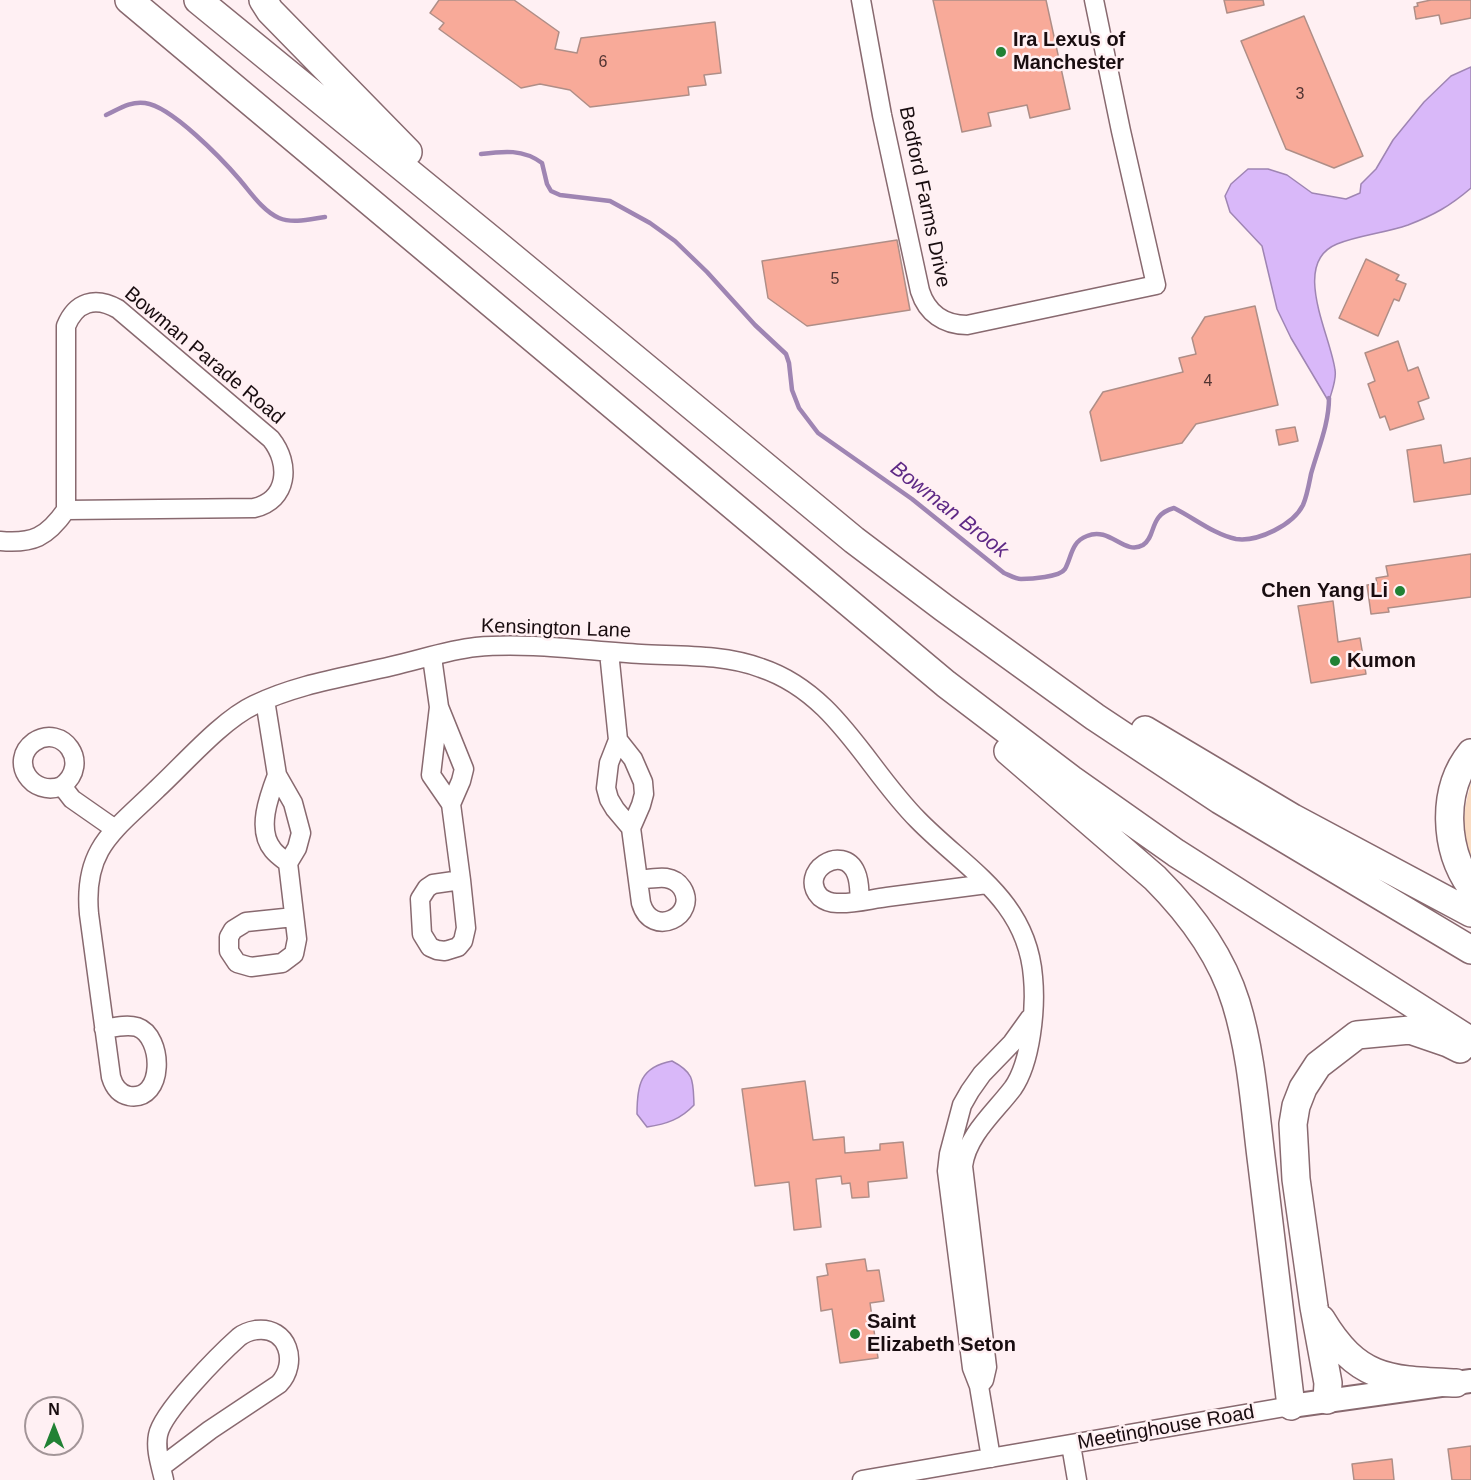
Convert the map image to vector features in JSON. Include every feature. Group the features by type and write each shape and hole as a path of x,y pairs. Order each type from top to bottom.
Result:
{"highway":[{"path":"129,0 946,684 1071,779 1176,853 1471,1041"},
{"path":"198,0 854,540 1036,676 1150,754 1278,836 1471,950"},
{"path":"263,0 270,11 494,242"},
{"path":"854,540 905,568 1153,735 1293,818 1471,913"},
{"path":"946,684 998,743 1121,847 1177,900 1199,928 1227,978 1236,1003 1249,1063 1291,1406"},
{"path":"1471,753 1455,782 1450,804 1449,828 1454,852 1471,887"},
{"path":"1327,1400 1328,1383 1314,1307 1293,1150 1293,1124 1296,1106 1303,1088 1318,1065 1357,1035 1410,1030 1448,1043 1471,1055"},
{"path":"1314,1307 1338,1344 1370,1371 1402,1381 1464,1382"}],"main road":[{"name":"Meetinghouse Road","path":"1291,1406 1464,1382"}],"street":[{"name":"Bedford Farms Drive","path":"861,0 882,115 923,302 937,317 955,325 967,325 1156,285 1118,120 1094,0"},
{"name":"Bowman Parade Road","path":"92,301 110,304 118,309 271,439 282,459 282,480 279,491 265,505 254,508 66,510 66,326 76,310 92,301"},
{"path":"0,540 24,542 40,536 54,527 66,510"},
{"name":"Kensington Lane","path":"104,1029 88,896 91,869 96,857 115,829 228,722 244,710 265,700 322,681 473,647 502,646 709,658 745,663 772,672 801,687 829,711 919,821 1001,897 1012,911 1027,945 1034,980 1027,1053 1019,1077 982,1126 964,1157 965,1186 987,1367 984,1380 979,1386"},
{"path":"609,652 618,740 609,763 606,788 615,809 631,828 639,880"},
{"path":"432,657 439,707 464,769 462,781 451,804"},
{"path":"265,700 276,775 293,803 301,833 297,848 288,863 294,917"},
{"path":"439,707 430,775 451,804 461,880"},
{"path":"618,740 636,765 643,782 644,794 631,828"},
{"path":"276,775 267,806 266,837 273,850 288,863"},
{"path":"62,786 72,799 115,829"},
{"path":"860,901 987,884"},
{"name":"Kensington Lane","path":"991,1458 979,1386 972,1368 947,1171 949,1154 962,1105 982,1074 1012,1043 1032,1015"},
{"path":"255,1330 267,1331 282,1340 288,1350 290,1362 287,1374 279,1384 210,1430 162,1474 157,1445 158,1434 170,1411 188,1390 244,1334 255,1330"},
{"name":"Meetinghouse Road","path":"862,1480 1291,1406"},
{"path":"1071,1445 1077,1480"}],"shaded area":[{"path":"1471,67 1471,188 1434,214 1399,228 1337,244 1323,253 1316,267 1317,301 1335,374 1329,402 1291,338 1277,309 1262,246 1230,212 1225,196 1231,184 1248,169 1268,169 1287,175 1312,193 1346,199 1360,193 1361,184 1376,169 1393,140 1424,102 1451,76"},
{"path":"1471,783 1471,866 1464,825"},
{"path":"672,1061 689,1074 694,1105 673,1120 647,1127 637,1114 638,1094 642,1079 653,1068"}],"building":[{"path":"439,0 514,0 559,32 555,49 577,53 581,38 715,22 721,73 704,75 706,85 688,87 689,95 590,107 570,90 540,84 521,88 439,29 444,23 430,13"},
{"name":"Ira Lexus of Manchester","path":"933,0 1046,0 1070,109 1030,118 1027,105 988,113 991,126 962,132"},
{"path":"1224,0 1263,0 1264,5 1227,13"},
{"path":"1431,0 1471,0 1471,18 1441,24 1439,15 1416,19 1414,7 1418,6 1417,3"},
{"path":"1304,16 1363,156 1334,168 1286,149 1241,41"},
{"path":"897,240 910,310 807,326 768,298 762,261"},
{"path":"1366,259 1399,275 1396,280 1406,284 1399,301 1394,299 1378,336 1339,318"},
{"path":"1255,306 1278,405 1196,424 1182,443 1101,461 1090,412 1103,392 1183,372 1179,358 1196,354 1192,338 1205,317"},
{"path":"1398,341 1408,371 1418,367 1429,398 1418,402 1424,419 1390,430 1385,416 1380,418 1368,384 1375,381 1365,353"},
{"path":"1295,427 1298,441 1279,445 1276,430"},
{"path":"1441,445 1444,463 1471,458 1471,494 1414,502 1407,450"},
{"path":"1471,554 1471,597 1388,608 1389,612 1371,614 1367,585 1377,584 1376,578 1388,576 1386,566"},
{"path":"1333,601 1338,642 1360,638 1366,674 1311,683 1298,606"},
{"path":"805,1081 813,1140 844,1137 845,1153 880,1150 880,1144 903,1142 907,1178 868,1182 869,1197 852,1198 850,1183 842,1184 841,1176 816,1179 821,1227 794,1230 789,1182 755,1186 742,1089"},
{"name":"Saint Elizabeth Seton","path":"865,1259 867,1271 879,1270 884,1301 870,1303 878,1358 840,1363 832,1309 821,1311 817,1277 828,1275 826,1264"},
{"path":"1471,1446 1471,1480 1452,1480 1448,1449"},
{"path":"1392,1459 1394,1480 1354,1480 1352,1464"}],"waterway":[{"path":"106,115 134,103 156,106 182,123 209,147 273,215 290,221 325,217"},
{"name":"Bowman Brook","path":"481,154 513,152 535,158 542,163 551,191 560,195 610,201 650,223 675,241 786,354 792,390 799,408 818,433 912,499 1004,573 1017,578 1045,577 1062,572 1075,546 1087,536 1103,535 1129,547 1143,545 1160,515 1174,508 1212,530 1236,539 1254,538 1274,531 1291,519 1303,505 1325,427 1329,398"}],"place":[{"name":"Ira Lexus of Manchester","path":"1001,52"},
{"name":"Chen Yang Li","path":"1400,591"},
{"name":"Kumon","path":"1335,661"},
{"name":"Saint Elizabeth Seton","path":"855,1334"}]}
